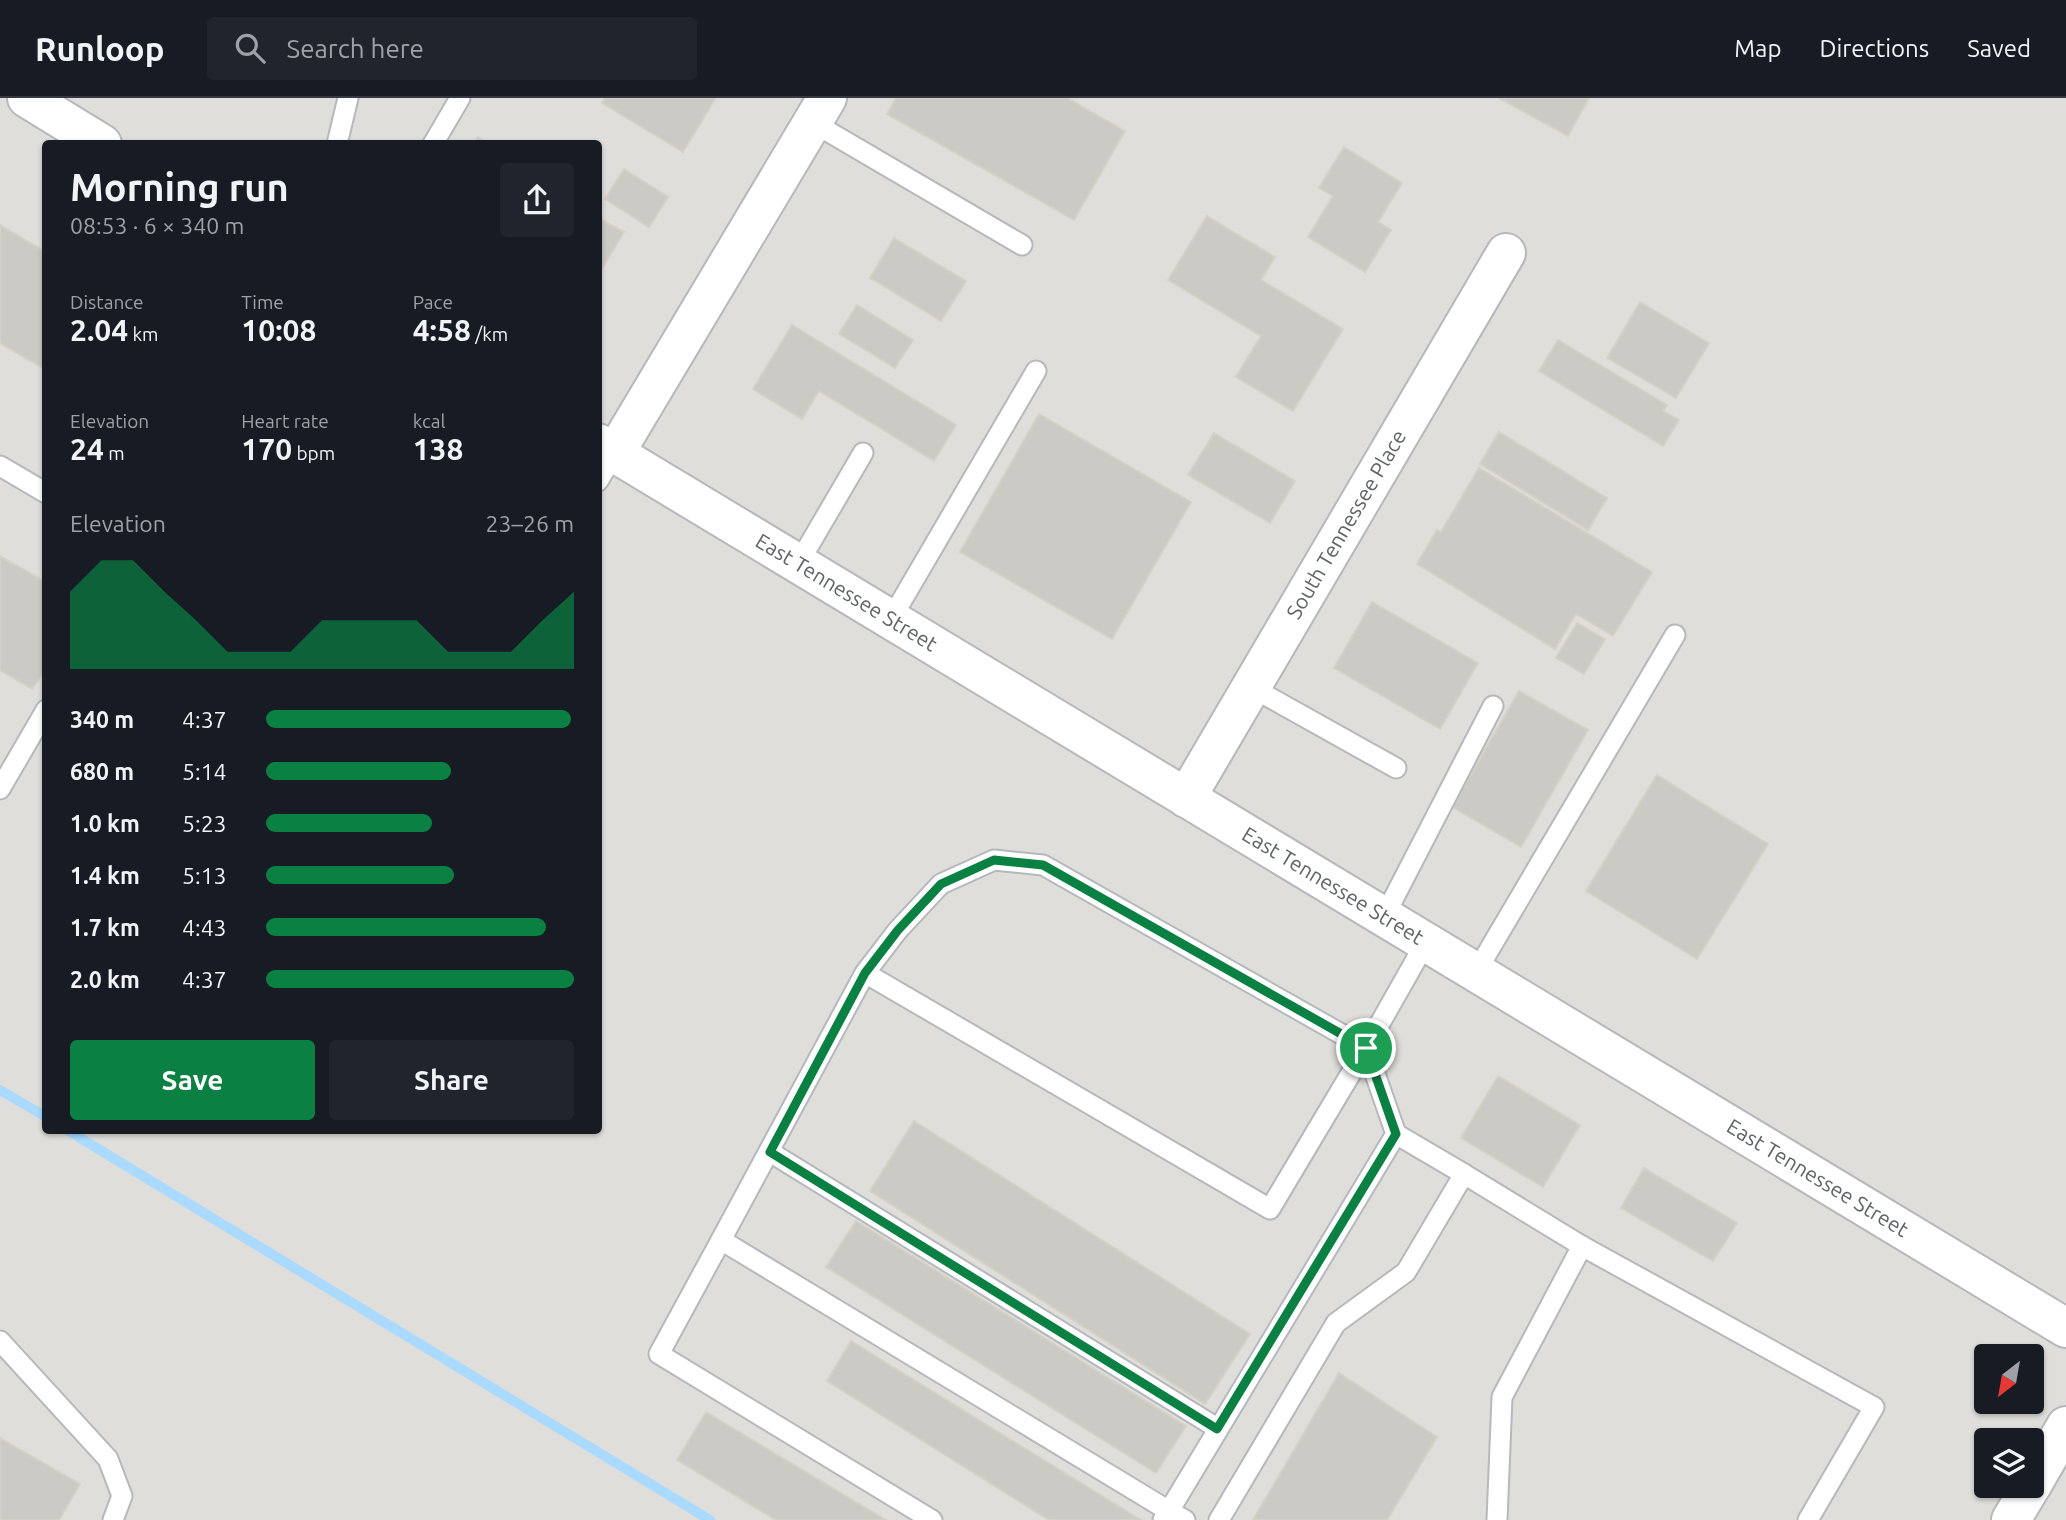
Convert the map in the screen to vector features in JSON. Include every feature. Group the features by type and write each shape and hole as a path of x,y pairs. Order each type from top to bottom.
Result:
{"street":[{"path":"27,98 95,140"},
{"path":"604,459 819,110"},
{"name":"South Tennessee Place","path":"1186,798 1506,253"},
{"name":"East Tennessee Street","path":"604,459 798,564 891,619 2066,1328"},
{"path":"2044,1463 2066,1426"},
{"path":"2011,1520 2024,1498"}],"lane":[{"path":"338,140 348,98"},
{"path":"435,140 460,98"},
{"path":"819,110 1022,245"},
{"path":"891,619 1036,372"},
{"path":"798,564 863,453"},
{"path":"0,466 42,491"},
{"path":"1476,972 1675,635"},
{"path":"1251,687 1396,768"},
{"path":"1384,917 1493,706"},
{"path":"0,789 42,717"},
{"path":"932,1520 659,1354 865,973 898,930 941,884 994,860 1043,865 1366,1048 1396,1134 1582,1246 1874,1407 1808,1520"},
{"path":"865,973 1270,1209 1426,942"},
{"path":"721,1240 1172,1517 1217,1429 1396,1134"},
{"path":"770,1152 1217,1429"},
{"path":"1219,1520 1336,1323 1406,1272 1464,1174"},
{"path":"1497,1520 1502,1397 1582,1246"},
{"path":"0,1341 108,1459 122,1496 113,1520"}],"shaded area":[{"path":"0,98 2066,98 2066,1520 0,1520"}],"building":[{"path":"605,98 715,99 683,152 602,103"},
{"path":"896,98 1067,98 1125,131 1074,220 887,114"},
{"path":"1499,98 1589,98 1568,136"},
{"path":"1344,147 1402,183 1378,222 1391,230 1365,272 1308,237 1333,196 1319,188"},
{"path":"624,169 668,197 649,227 605,199"},
{"path":"1207,216 1275,257 1261,280 1343,329 1293,411 1236,377 1261,336 1168,280"},
{"path":"602,220 624,232 602,268"},
{"path":"0,225 42,250 42,368 0,343"},
{"path":"894,238 966,281 941,321 870,278"},
{"path":"1640,302 1709,343 1676,398 1607,358"},
{"path":"857,305 913,340 895,368 839,334"},
{"path":"792,325 956,425 934,461 819,391 802,419 753,389"},
{"path":"1558,340 1667,405 1663,411 1679,420 1663,446 1539,371"},
{"path":"1039,414 1191,502 1112,639 960,552"},
{"path":"1499,432 1607,498 1588,530 1480,464"},
{"path":"1214,433 1295,481 1270,523 1188,475"},
{"path":"1479,468 1652,572 1613,636 1576,614 1555,649 1417,564 1437,530 1441,532"},
{"path":"0,556 42,580 42,675 32,689 0,670"},
{"path":"1372,602 1478,663 1440,729 1334,668"},
{"path":"1577,623 1605,639 1584,674 1556,658"},
{"path":"1519,691 1588,730 1521,847 1452,807"},
{"path":"1657,775 1768,844 1697,959 1586,891"},
{"path":"1498,1076 1580,1125 1543,1187 1461,1138"},
{"path":"914,1121 1250,1334 1205,1404 870,1191"},
{"path":"1644,1168 1737,1223 1713,1261 1621,1208"},
{"path":"856,1221 1186,1426 1156,1473 826,1267"},
{"path":"851,1341 1141,1520 1049,1520 827,1381"},
{"path":"1339,1373 1437,1437 1387,1520 1253,1520"},
{"path":"706,1412 886,1520 776,1520 677,1460"},
{"path":"0,1438 80,1484 59,1520 0,1520"}],"waterway":[{"path":"0,1090 42,1115"},
{"path":"74,1134 710,1520"}],"route":[{"path":"994,860 1043,865 1366,1048 1396,1134 1217,1429 770,1152 865,973 898,930 941,884 994,860"}]}
